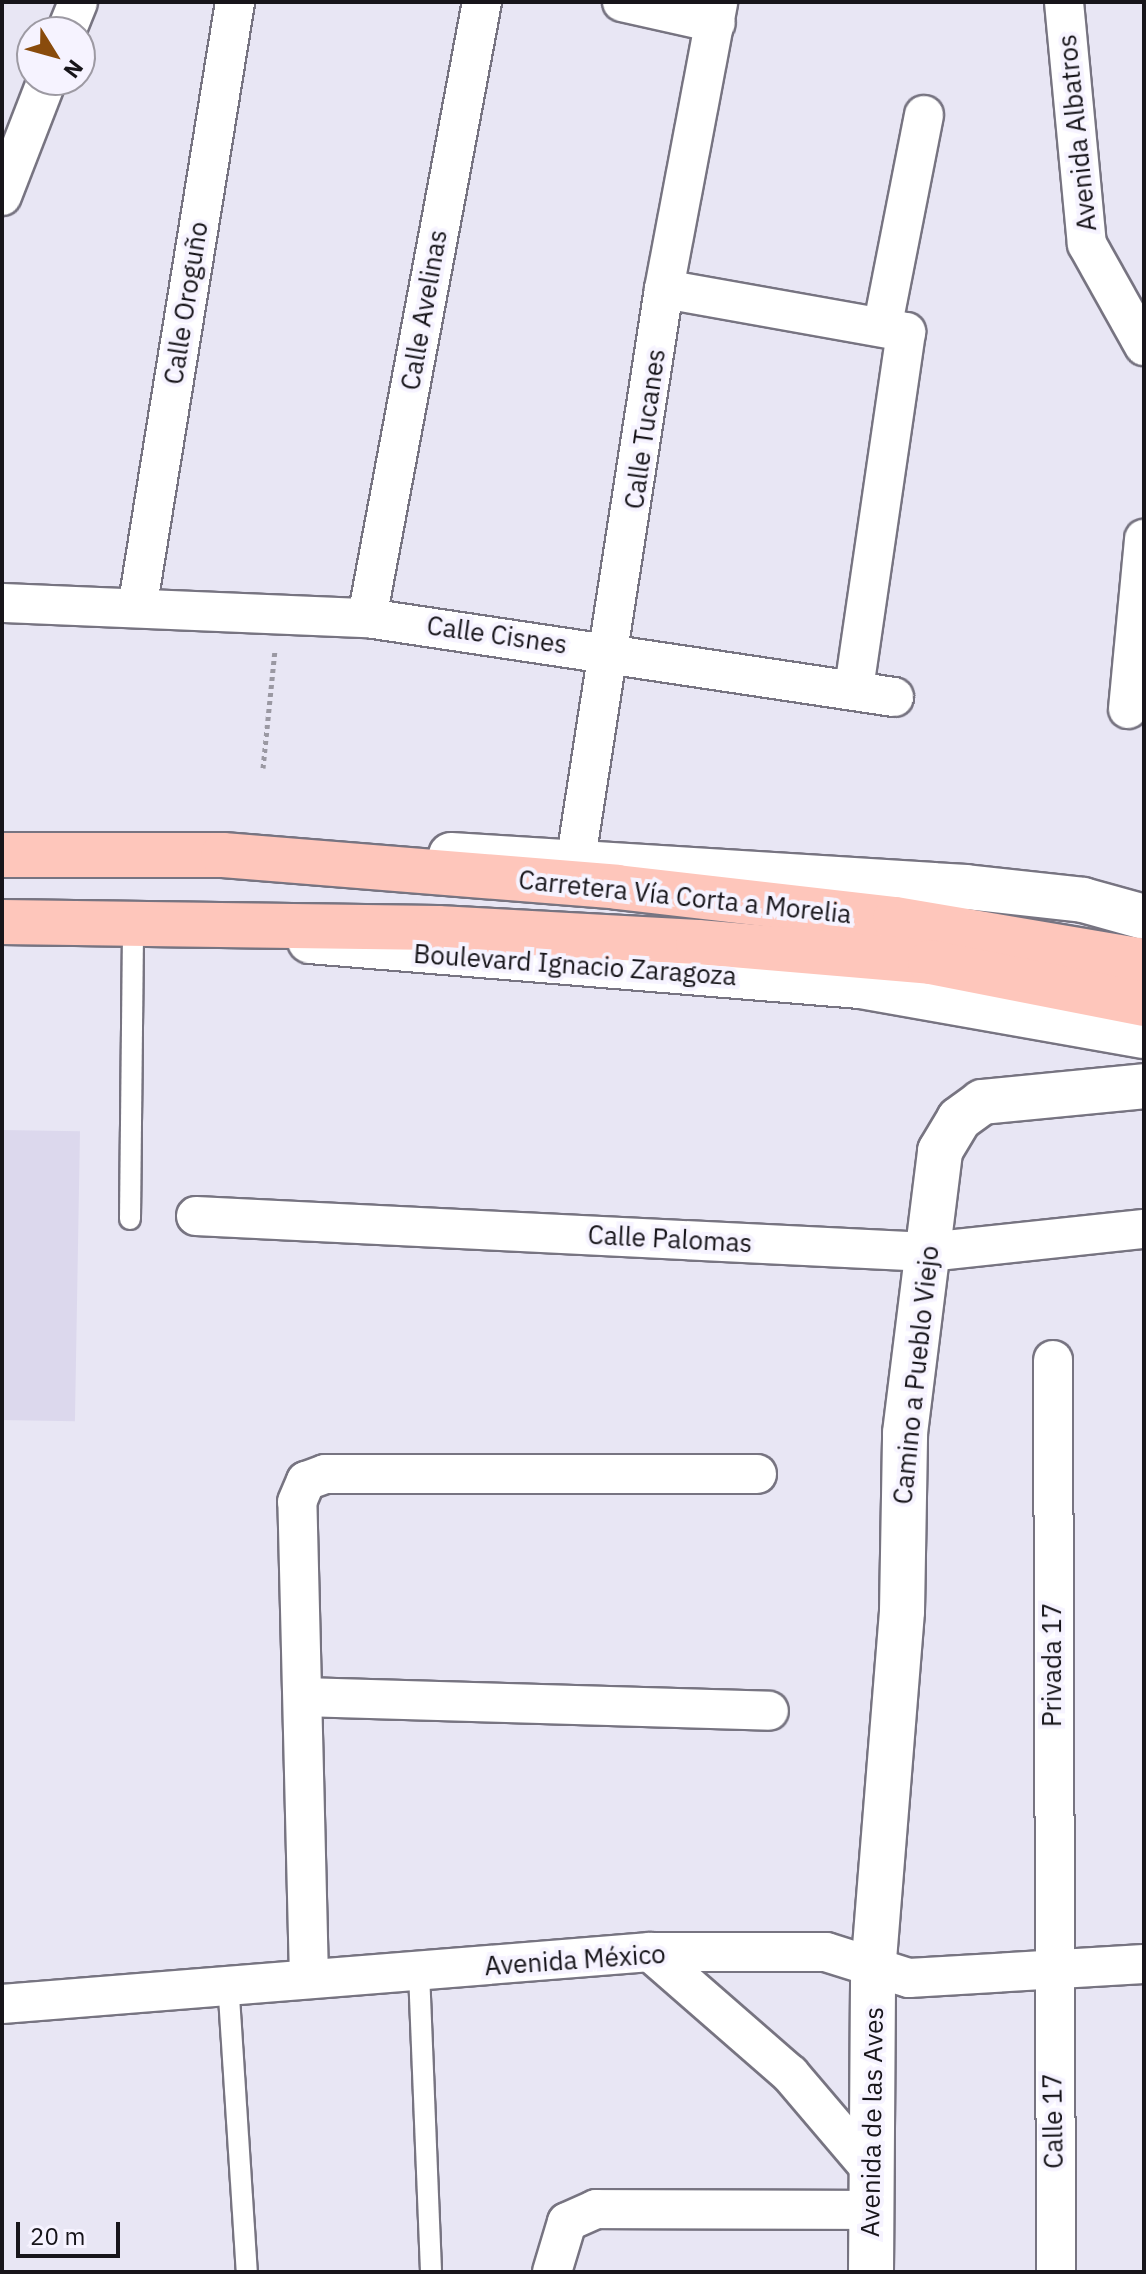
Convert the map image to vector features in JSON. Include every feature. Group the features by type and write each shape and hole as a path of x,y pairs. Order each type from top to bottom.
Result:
{"main road":[{"path":"2,855 223,855"},
{"name":"Carretera Vía Corta a Morelia","path":"223,855 438,873 895,919 1144,961"},
{"name":"Boulevard Ignacio Zaragoza","path":"2,922 220,930"},
{"name":"Carretera Vía Corta a Morelia","path":"220,930 438,928 930,962 1144,1004"}],"street":[{"name":"Calle Oroguño","path":"138,603 235,2"},
{"name":"Calle Avelinas","path":"367,618 482,2"},
{"path":"622,2 717,12"},
{"name":"Avenida Albatros","path":"1064,2 1087,244 1144,346"},
{"name":"Calle Tucanes","path":"576,858 614,650 664,289 717,12"},
{"path":"2,196 41,96"},
{"path":"854,690 895,328 924,115"},
{"path":"664,289 895,328"},
{"path":"1128,709 1144,539"},
{"name":"Calle Cisnes","path":"2,603 138,603 367,618 614,650 894,697"},
{"path":"223,855 576,858 1083,900 1144,917"},
{"path":"1083,900 1144,886"},
{"name":"Boulevard Ignacio Zaragoza","path":"220,930 398,953 860,986 1144,1036"},
{"name":"Camino a Pueblo Viejo","path":"873,1972 902,1611 905,1433 940,1151 971,1110 982,1102 1144,1086"},
{"name":"Calle Palomas","path":"196,1216 928,1252 1144,1229"},
{"name":"Privada 17","path":"1051,1970 1053,1360"},
{"path":"309,1978 297,1502 306,1481 325,1474 757,1474"},
{"path":"304,1697 769,1711"},
{"path":"650,1952 790,2074 870,2189"},
{"name":"Avenida México","path":"2,2004 228,1981 419,1972 650,1952 826,1952 873,1972 909,1978 1144,1964"},
{"name":"Calle 17","path":"1051,1970 1056,2272"},
{"name":"Avenida de las Aves","path":"871,2272 873,1972"},
{"path":"552,2272 567,2222 596,2209 870,2189"}],"lane":[{"path":"130,1219 133,928"},
{"path":"419,1972 431,2272"},
{"path":"228,1981 247,2272"}],"path":[{"path":"263,768 279,613"}],"shaded area":[{"path":"2,1130 80,1131 75,1421 2,1420"}]}
